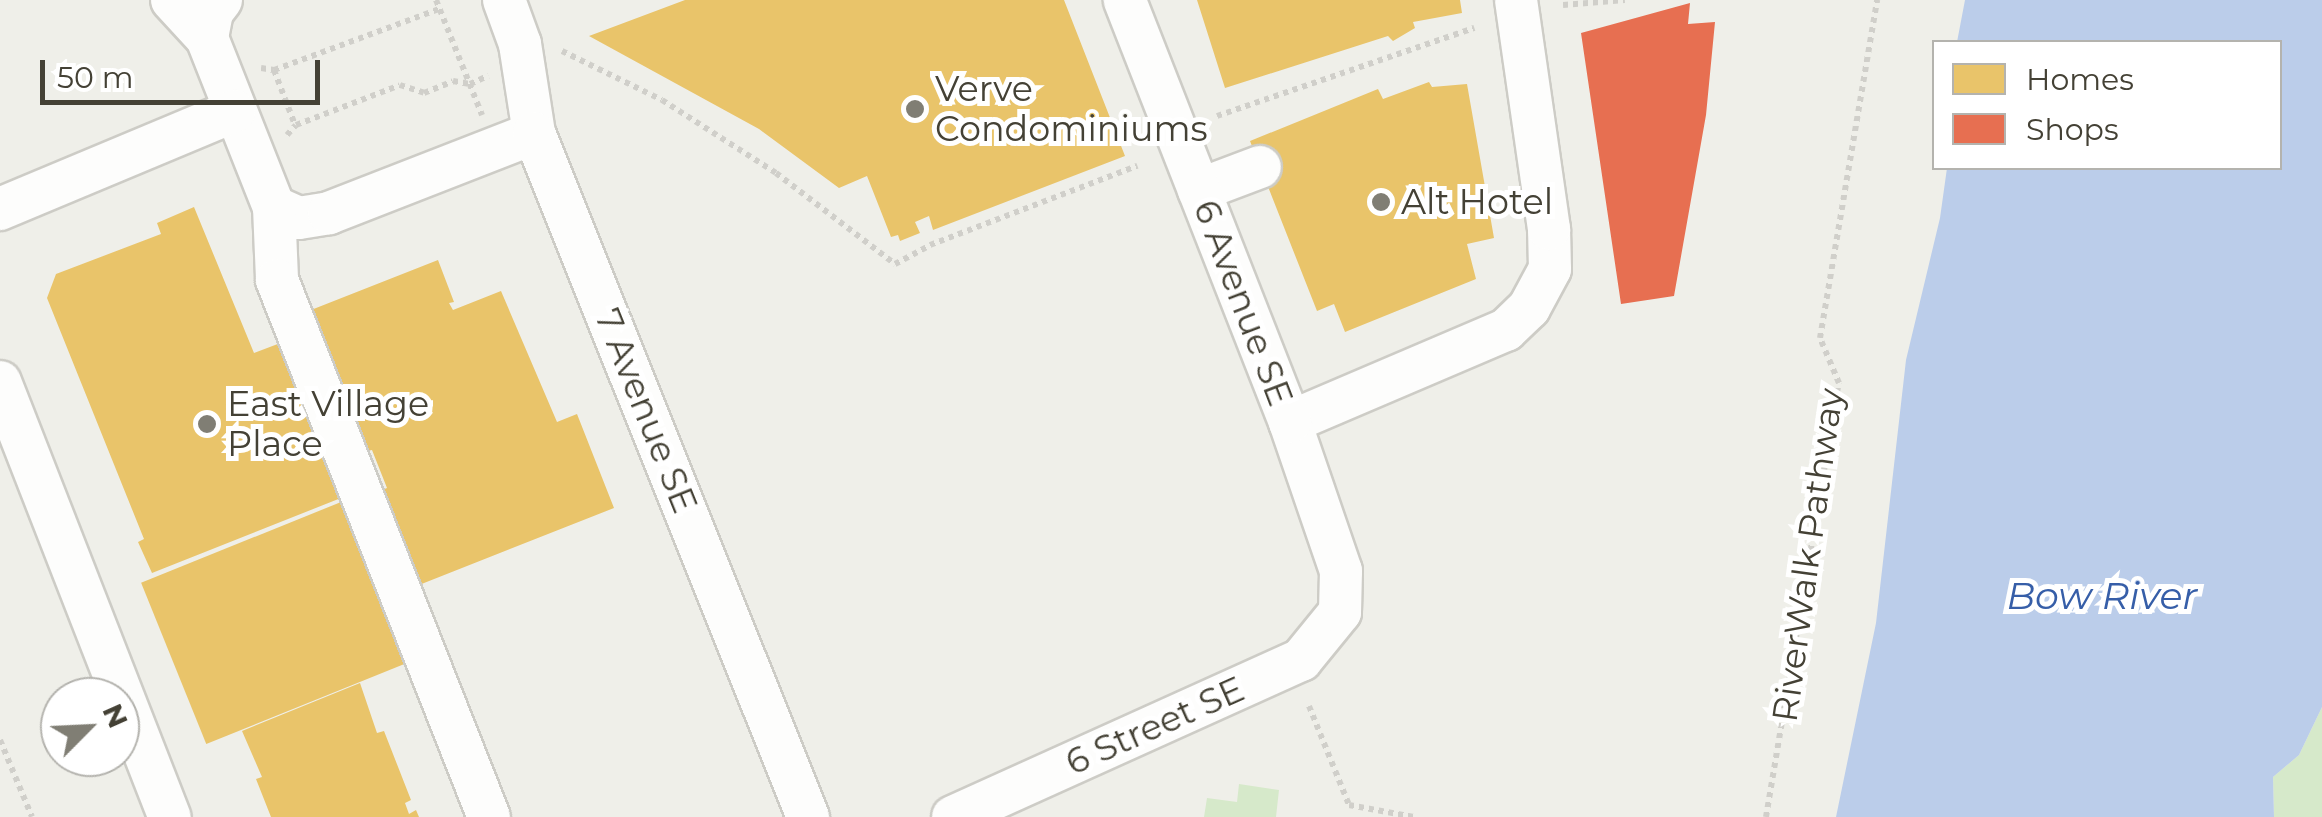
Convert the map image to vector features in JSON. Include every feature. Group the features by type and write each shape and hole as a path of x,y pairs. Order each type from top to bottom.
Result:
{"street":[{"path":"172,0 214,19 234,111 274,207 277,280 489,817"},
{"name":"6 Avenue SE","path":"1124,0 1290,422 1341,571 1340,612"},
{"path":"1290,422 1506,330 1530,308 1550,269 1549,229 1516,0"},
{"name":"7 Avenue SE","path":"512,2 534,133 808,817"},
{"path":"0,210 234,111"},
{"path":"274,207 299,218 329,213 534,133"},
{"path":"1199,190 1260,167"},
{"path":"0,382 170,817"},
{"name":"6 Street SE","path":"953,817 1301,660 1340,612"}],"path":[{"path":"436,0 487,127"},
{"path":"1564,5 1624,0"},
{"name":"RiverWalk Pathway","path":"1766,817 1838,383 1820,338 1877,0"},
{"path":"257,68 274,70 439,9"},
{"path":"1218,116 1474,28"},
{"path":"556,48 662,100 711,131 776,173 895,264 930,245 1138,166"},
{"path":"274,70 296,125"},
{"path":"284,138 296,125 400,86 424,93 453,81 470,84"},
{"path":"1309,706 1350,804 1347,817"},
{"path":"0,740 32,817"},
{"path":"1350,804 1414,817"}],"green space":[{"path":"2322,707 2322,817 2274,817 2273,777 2299,755"},
{"path":"1239,784 1279,790 1276,817 1204,817 1207,798 1237,802"}],"water":[{"name":"Bow River","path":"1965,0 2322,0 2322,707 2299,755 2273,777 2274,817 1836,817 1876,623 1906,360 1940,218 1947,170 2282,170 2282,40 1957,40"}],"building: Homes":[{"name":"Verve Condominiums","path":"685,0 1064,0 1125,156 933,230 929,216 915,222 920,233 900,241 898,235 891,237 867,176 839,188 759,129 589,36"},
{"path":"1197,0 1460,0 1462,13 1413,22 1415,28 1393,41 1388,36 1225,88"},
{"name":"Alt Hotel","path":"1429,82 1432,87 1467,84 1494,238 1467,244 1476,279 1345,332 1334,304 1317,311 1250,141 1378,89 1383,99"},
{"name":"East Village Place","path":"194,207 254,353 283,342 346,496 152,573 138,542 144,539 47,298 56,274 161,234 157,223"},
{"path":"438,260 454,302 449,303 453,310 501,291 557,422 577,414 614,508 419,585 382,490 387,488 372,450 367,451 311,310"},
{"path":"346,500 411,661 206,744 141,583"},
{"path":"360,683 377,733 384,731 411,800 405,803 409,814 416,810 419,817 271,817 256,779 262,777 242,731"}],"building: Shops":[{"path":"1690,3 1688,24 1715,22 1706,115 1674,296 1621,304 1581,33"}],"place":[{"name":"Verve Condominiums","path":"915,109"},
{"name":"Alt Hotel","path":"1381,202"},
{"name":"East Village Place","path":"207,424"}]}
